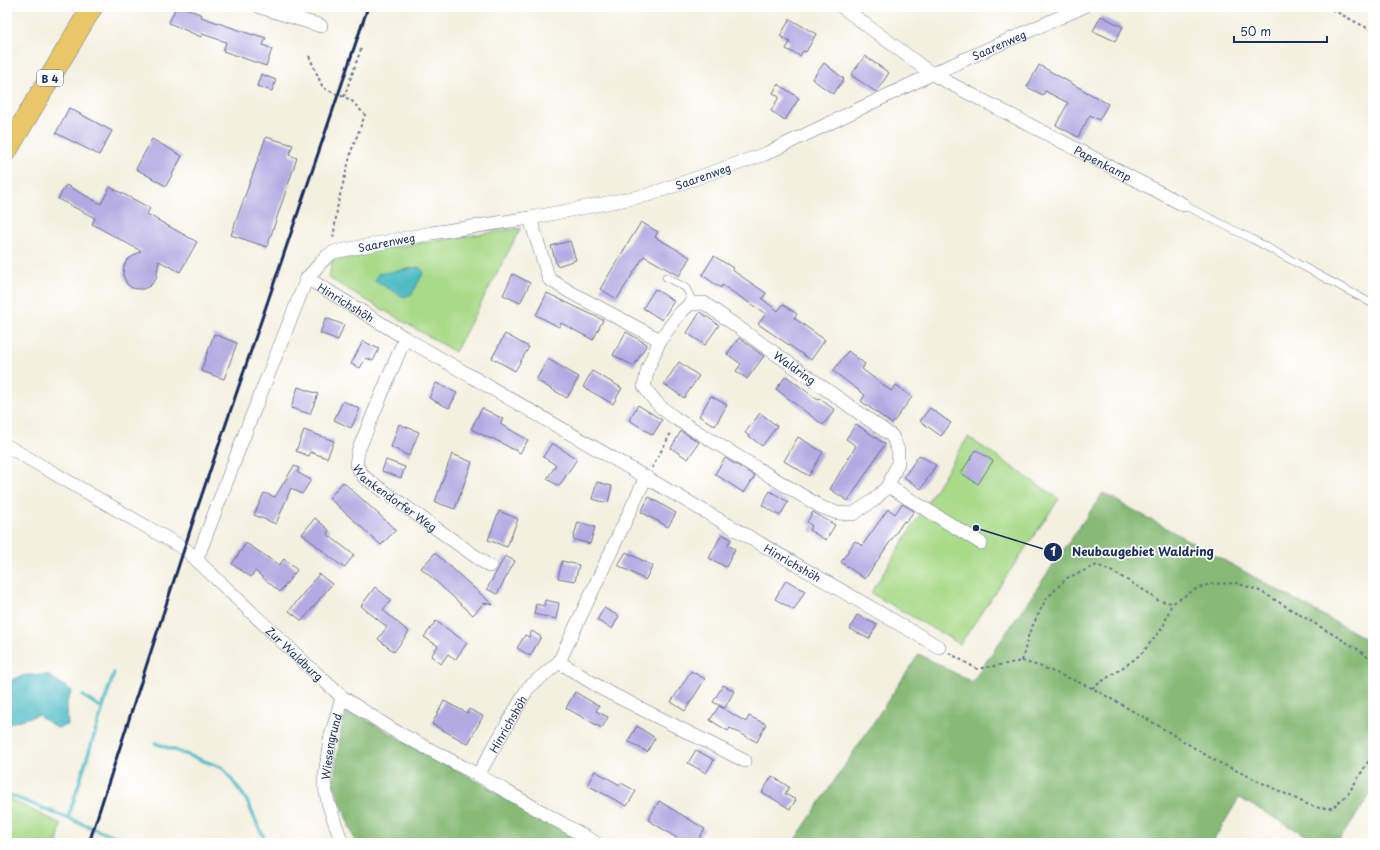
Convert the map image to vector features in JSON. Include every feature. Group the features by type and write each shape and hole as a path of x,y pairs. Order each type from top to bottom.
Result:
{"main road":[{"name":"B 4","path":"7,150 92,7"}],"street":[{"path":"260,7 321,26"},
{"name":"Papenkamp","path":"842,7 932,74 1184,205"},
{"name":"Saarenweg","path":"306,278 327,256 334,252 432,233 530,218 648,195 765,154 932,74 1083,7"},
{"path":"530,218 549,279 570,292 660,340"},
{"name":"Hinrichshöh","path":"197,559 306,278 405,338 939,647"},
{"name":"Waldring","path":"704,303 715,310 892,436 898,450 898,463 888,486 874,500 853,514 837,513 821,507 678,420 661,408 644,386 648,368 660,340 681,312 690,304 704,303"},
{"name":"Wankendorfer Weg","path":"405,338 358,451 356,465 364,477 489,566"},
{"name":"Zur Waldburg","path":"7,446 185,549 342,697 393,730 478,775 596,843"},
{"name":"Hinrichshöh","path":"478,775 528,688 560,662 646,477"},
{"path":"888,486 981,543"},
{"path":"560,662 604,690 745,761"},
{"name":"Wiesengrund","path":"342,697 330,739 324,783 328,802 342,843"}],"lane":[{"name":"Papenkamp","path":"1184,205 1252,239 1373,304"},
{"path":"666,277 686,288 694,304"}],"path":[{"path":"1327,7 1373,32"},
{"path":"344,98 361,49"},
{"path":"309,56 323,88 344,98 352,100 365,115 352,149 338,203 332,245 334,252"},
{"path":"646,477 678,420"},
{"path":"1022,661 1029,633 1046,599 1067,578 1097,565 1115,573 1147,592 1158,601 1173,602 1194,590 1210,584 1236,583 1260,591 1356,648 1373,661"},
{"path":"1092,688 1131,662 1143,652 1163,627 1173,602"},
{"path":"939,647 977,669 1022,661 1042,667 1092,688 1154,723 1214,760 1309,805 1320,808 1332,808 1348,794 1373,754"}],"green space":[{"path":"521,228 455,352 329,278 333,256"},
{"path":"968,437 1059,499 960,644 871,593"},
{"path":"1103,493 1373,643 1373,791 1337,843 1320,843 1239,798 1212,843 793,843 919,654 972,682"},
{"path":"345,707 555,825 584,843 356,843 333,783"},
{"path":"7,798 61,824 57,843 7,843"}],"water":[{"path":"419,267 424,272 412,294 404,297 375,281 378,274"},
{"path":"26,675 48,675 72,691 67,702 68,725 57,728 38,715 7,724 7,681"}],"building":[{"path":"176,7 183,7 202,15 201,17 266,38 263,45 272,49 266,66 223,51 226,42 202,34 201,37 169,23"},
{"path":"1101,16 1123,27 1115,41 1093,31"},
{"path":"790,19 816,34 806,52 803,51 800,56 786,49 790,42 780,36"},
{"path":"865,56 889,73 876,92 851,75"},
{"path":"824,63 844,79 833,94 812,79"},
{"path":"1039,65 1108,104 1099,120 1090,115 1078,137 1056,125 1068,103 1045,91 1043,95 1027,87"},
{"path":"261,74 276,80 272,91 257,86"},
{"path":"778,84 799,98 785,120 771,111 779,97 773,93"},
{"path":"69,108 112,131 99,155 56,133"},
{"path":"266,137 293,145 289,155 297,158 267,247 231,235"},
{"path":"152,139 182,156 166,186 136,169"},
{"path":"66,185 101,204 110,187 150,208 147,214 197,242 180,272 159,261 156,279 150,286 143,289 132,288 127,284 123,275 124,266 127,260 141,251 92,224 95,218 58,199"},
{"path":"641,222 658,232 655,237 690,257 679,276 644,256 617,299 600,289"},
{"path":"570,241 576,260 557,266 551,246"},
{"path":"714,256 733,268 732,270 766,293 762,299 778,311 783,304 797,314 794,318 825,340 811,360 758,324 766,314 722,285 721,288 702,275"},
{"path":"513,274 530,283 520,303 503,295"},
{"path":"655,289 674,301 662,320 643,308"},
{"path":"547,293 603,320 593,340 561,323 559,327 536,315"},
{"path":"700,312 719,325 705,345 687,333"},
{"path":"326,318 344,325 338,340 320,333"},
{"path":"626,332 647,344 634,366 613,355"},
{"path":"214,334 237,343 224,379 201,371"},
{"path":"505,334 529,347 515,371 492,358"},
{"path":"739,338 764,356 747,379 736,371 741,364 727,354"},
{"path":"363,341 379,349 373,361 366,358 360,368 351,364"},
{"path":"848,351 865,364 862,369 891,391 896,385 912,397 892,424 861,401 865,395 833,371"},
{"path":"548,359 579,377 567,398 536,380"},
{"path":"679,362 699,376 684,398 664,384"},
{"path":"592,371 622,388 613,404 583,387"},
{"path":"786,376 818,400 819,398 835,410 823,425 776,389"},
{"path":"436,383 457,393 449,408 429,398"},
{"path":"298,387 318,394 310,414 291,408"},
{"path":"711,396 727,405 715,426 699,416"},
{"path":"343,401 360,409 351,428 334,420"},
{"path":"638,405 662,420 653,435 629,420"},
{"path":"482,408 503,419 500,424 528,440 520,453 471,429"},
{"path":"930,408 951,423 941,436 920,421"},
{"path":"760,413 777,426 762,446 745,433"},
{"path":"399,424 419,432 409,456 391,447"},
{"path":"856,424 885,444 848,501 830,489 856,446 846,439"},
{"path":"304,430 334,441 327,458 310,452 309,456 296,451"},
{"path":"681,431 699,442 688,459 671,448"},
{"path":"798,437 823,452 809,476 784,461"},
{"path":"552,443 577,459 559,486 547,479 556,465 543,457"},
{"path":"976,450 993,461 978,484 961,473"},
{"path":"452,454 472,462 455,509 435,502"},
{"path":"919,455 936,465 921,489 904,477"},
{"path":"725,458 755,476 744,493 715,474"},
{"path":"386,460 405,467 401,478 382,471"},
{"path":"294,466 299,468 297,472 311,480 302,494 291,488 276,524 254,515 264,493 275,497"},
{"path":"343,482 396,530 381,545 329,498"},
{"path":"597,482 612,486 608,503 592,499"},
{"path":"770,491 788,502 780,516 762,505"},
{"path":"649,497 676,513 668,527 641,512"},
{"path":"902,504 914,511 906,522 904,521 865,579 841,562 855,541 862,546 888,509 895,514"},
{"path":"499,511 518,519 507,547 488,540"},
{"path":"813,512 835,525 826,540 809,530 812,526 807,522"},
{"path":"315,518 329,530 327,534 354,555 344,568 302,534"},
{"path":"578,522 595,527 590,544 573,539"},
{"path":"722,534 731,539 728,545 735,549 726,567 709,558"},
{"path":"246,543 279,565 284,559 297,570 280,592 255,571 251,577 232,564"},
{"path":"626,552 653,566 645,580 618,565"},
{"path":"435,553 493,605 484,603 473,615 421,568"},
{"path":"505,556 515,561 497,594 487,589"},
{"path":"562,561 579,565 575,581 558,578"},
{"path":"319,574 332,584 302,621 289,611"},
{"path":"786,580 805,591 794,610 775,599"},
{"path":"375,587 391,600 383,610 409,632 394,652 378,639 387,627 361,606"},
{"path":"545,600 559,603 556,619 534,614 536,604 544,606"},
{"path":"604,608 619,616 612,629 597,620"},
{"path":"857,615 877,625 869,639 850,629"},
{"path":"436,621 467,643 455,660 448,654 441,664 431,656 438,646 424,637"},
{"path":"532,631 541,637 530,656 517,648 525,635 529,637"},
{"path":"691,671 705,679 685,711 671,702"},
{"path":"723,685 734,691 725,708 713,702"},
{"path":"575,692 599,706 596,711 608,717 602,728 566,708"},
{"path":"444,701 467,713 469,709 483,716 468,744 432,724"},
{"path":"719,706 746,722 749,716 766,724 757,742 730,728 728,731 710,720"},
{"path":"637,726 655,738 647,752 628,741"},
{"path":"696,750 714,760 706,773 688,763"},
{"path":"595,771 620,785 621,783 636,791 627,806 587,785"},
{"path":"772,776 789,787 785,794 796,800 790,809 762,792"},
{"path":"659,801 705,829 696,843 685,843 648,820"}],"waterway":[{"path":"68,818 114,673 102,708 83,696"},
{"path":"155,743 223,768 246,799 267,843"},
{"path":"7,794 135,843"}],"railway":[{"path":"89,843 197,509 368,7"}],"place":[{"name":"Neubaugebiet Waldring","path":"976,528"}]}
